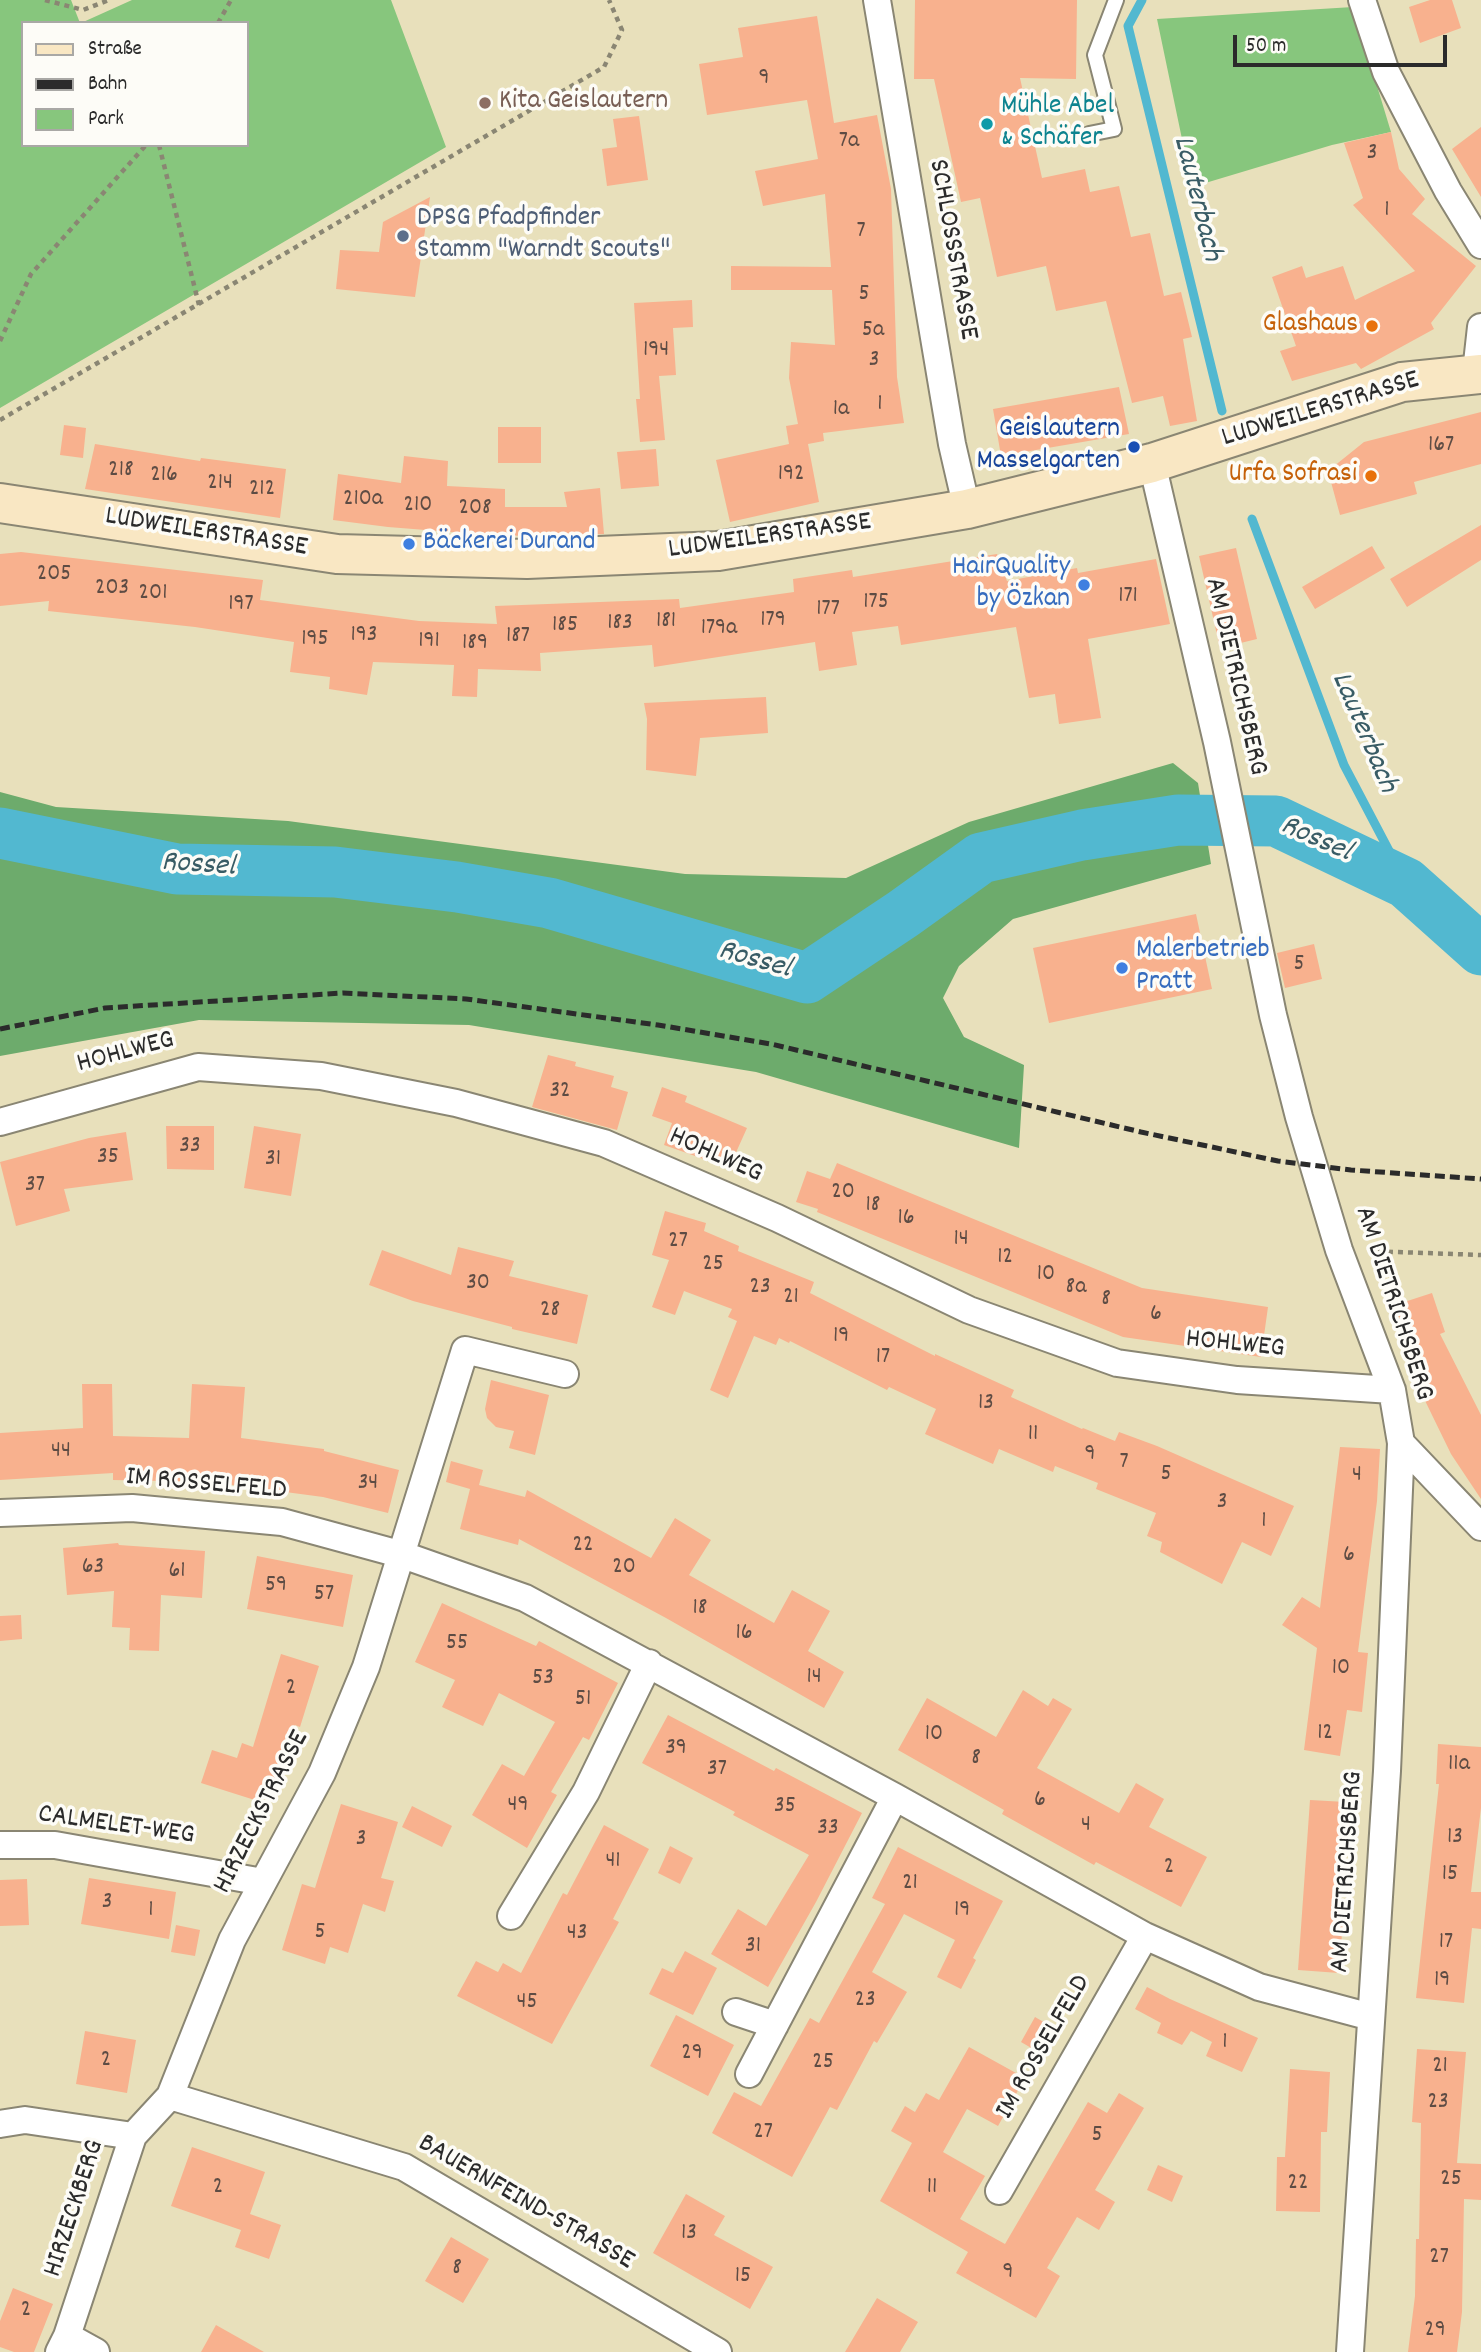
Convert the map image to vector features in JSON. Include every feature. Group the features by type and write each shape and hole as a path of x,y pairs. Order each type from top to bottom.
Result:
{"main road":[{"name":"LUDWEILERSTRASSE","path":"0,503 337,554 527,558 718,551 967,509 1152,463 1402,382 1479,373"}],"street":[{"name":"SCHLOSSSTRASSE","path":"877,0 952,443 967,509"},
{"path":"1362,0 1386,72 1448,191 1481,245"},
{"path":"1479,373 1481,327"},
{"name":"AM DIETRICHSBERG","path":"1152,463 1217,742 1273,1015 1299,1116 1339,1250 1392,1390 1401,1443 1387,1771 1350,2352"},
{"name":"HOHLWEG","path":"0,1122 198,1067 321,1076 456,1103 604,1143 777,1218 969,1310 1117,1363 1237,1380 1392,1390"},
{"path":"403,1555 465,1349 565,1374"},
{"path":"1401,1443 1481,1528"},
{"name":"IM ROSSELFELD","path":"0,1513 132,1508 282,1522 403,1555 525,1598 895,1797 1145,1936 1259,1987 1371,2017"},
{"name":"HIRZECKSTRASSE","path":"170,2096 232,1940 327,1762 366,1667 403,1555"},
{"path":"511,1916 586,1791 649,1663"},
{"path":"749,2074 895,1797"},
{"name":"CALMELET-WEG","path":"0,1845 55,1845 263,1882"},
{"name":"IM ROSSELFELD","path":"999,2190 1145,1936"},
{"path":"736,2012 775,2025"},
{"name":"HIRZECKBERG","path":"63,2344 133,2136 170,2096"},
{"name":"BAUERNFEIND-STRASSE","path":"170,2096 404,2166 684,2344 718,2352"},
{"path":"0,2124 25,2120 133,2136"},
{"path":"63,2344 96,2352"}],"lane":[{"path":"1089,134 1114,129 1095,55 1116,0"}],"path":[{"path":"45,0 83,10 108,0"},
{"path":"219,21 231,0"},
{"path":"0,420 604,67 622,30 609,0"},
{"path":"0,341 31,274 144,147"},
{"path":"160,147 199,305"},
{"path":"1339,1250 1481,1255"}],"green space":[{"path":"0,0 71,0 79,21 21,21 21,147 248,147 248,21 85,21 132,0 391,0 446,147 0,408"},
{"path":"1353,7 1391,132 1332,145 1192,187 1157,19"},
{"path":"1173,763 1198,783 1211,864 1013,919 959,966 943,998 964,1037 1024,1065 1019,1148 756,1072 469,1025 199,1020 0,1056 0,792 56,807 288,821 685,874 846,878 969,822"}],"building":[{"name":"Mühle Abel & Schäfer","path":"915,0 1077,0 1076,79 1020,78 1042,178 1085,169 1090,192 1119,186 1131,237 1150,233 1164,296 1181,292 1192,337 1183,339 1197,421 1170,426 1163,396 1132,403 1106,301 1056,311 1046,266 997,277 980,198 961,202 934,79 914,79"},
{"path":"1430,0 1452,0 1461,28 1420,43 1409,7"},
{"path":"817,16 834,123 877,115 891,189 897,377 904,423 823,433 824,441 808,444 819,502 730,522 716,460 789,444 786,426 798,424 789,378 791,342 835,345 832,290 731,290 731,266 831,267 825,194 763,206 755,171 818,159 807,100 707,115 699,64 743,57 738,28"},
{"path":"639,116 648,180 607,186 602,149 617,147 613,119"},
{"path":"1481,127 1481,197 1452,149"},
{"path":"1391,132 1399,169 1425,199 1412,214 1476,266 1431,323 1434,329 1361,369 1356,363 1292,381 1280,351 1296,346 1272,277 1302,266 1306,278 1343,266 1355,300 1415,271 1353,205 1363,198 1344,143"},
{"name":"DPSG Pfadpfinder Stamm \"Warndt Scouts\"","path":"430,197 415,297 336,289 340,250 379,252 383,222"},
{"path":"692,300 693,327 673,328 676,375 659,376 665,440 640,442 636,399 640,399 634,303"},
{"path":"1119,387 1129,434 1001,456 993,409"},
{"path":"1481,412 1481,464 1414,482 1417,494 1340,515 1328,471 1364,442"},
{"path":"64,425 86,428 83,458 60,455"},
{"path":"498,427 541,427 541,463 498,463"},
{"path":"95,444 200,461 201,458 286,469 280,518 85,489"},
{"path":"656,449 659,486 621,489 617,452"},
{"path":"404,456 448,461 447,486 505,489 505,507 567,507 564,492 600,488 604,534 501,536 333,520 338,474 401,483"},
{"path":"1481,525 1481,560 1407,607 1390,579"},
{"path":"1372,546 1385,568 1315,609 1302,587"},
{"path":"1236,548 1257,639 1220,648 1199,556"},
{"path":"21,552 263,580 260,600 419,621 497,624 495,606 679,599 680,608 794,592 793,579 852,570 853,577 997,554 1007,581 1077,568 1078,573 1156,559 1170,624 1088,639 1101,718 1059,724 1055,694 1029,698 1016,627 901,645 898,626 852,632 857,665 819,671 815,642 654,667 652,645 540,653 541,671 478,669 477,697 452,696 454,665 373,662 367,695 329,689 330,677 290,672 294,642 195,627 48,611 49,601 0,606 0,554"},
{"path":"766,697 768,733 700,738 696,776 646,770 647,719 644,703"},
{"name":"Malerbetrieb Pratt","path":"1196,914 1212,989 1049,1023 1033,948"},
{"path":"1314,944 1322,979 1285,988 1277,953"},
{"path":"548,1055 576,1062 575,1066 614,1076 611,1087 628,1092 617,1130 532,1107"},
{"path":"662,1087 687,1096 685,1102 747,1128 729,1168 664,1145 672,1123 652,1116"},
{"path":"166,1126 214,1126 214,1170 167,1169"},
{"path":"254,1126 301,1134 291,1196 244,1188"},
{"path":"126,1132 133,1180 64,1189 70,1211 16,1226 0,1162 89,1138"},
{"path":"837,1163 1142,1288 1268,1307 1261,1357 1123,1337 796,1202 807,1171 830,1179"},
{"path":"665,1211 706,1223 704,1231 739,1246 738,1251 814,1282 810,1293 935,1356 1014,1390 1011,1397 1115,1441 1119,1432 1157,1446 1294,1506 1271,1556 1242,1542 1222,1584 1160,1552 1162,1542 1147,1536 1156,1513 1096,1489 1098,1483 1055,1466 1053,1472 999,1449 993,1464 925,1434 936,1409 889,1387 887,1390 790,1341 789,1343 779,1338 776,1345 754,1336 728,1398 710,1390 737,1321 728,1317 732,1309 684,1291 675,1315 652,1307 669,1260 652,1255"},
{"path":"458,1247 514,1261 509,1276 588,1295 577,1344 413,1301 369,1285 382,1250 451,1275"},
{"path":"1432,1293 1445,1332 1440,1334 1481,1415 1481,1499 1451,1454 1413,1376 1417,1374 1395,1305"},
{"path":"491,1380 549,1395 535,1455 509,1448 514,1431 496,1427 487,1418 485,1409"},
{"path":"82,1384 112,1384 113,1436 189,1438 192,1384 245,1387 241,1438 324,1449 399,1470 388,1513 323,1497 210,1482 113,1480 113,1473 0,1480 0,1433 83,1428"},
{"path":"1340,1447 1380,1449 1377,1501 1358,1652 1368,1653 1362,1712 1347,1710 1340,1756 1304,1750 1317,1648 1282,1625 1302,1597 1320,1608"},
{"path":"451,1461 483,1470 479,1485 525,1497 527,1490 651,1558 675,1518 711,1540 689,1575 774,1623 792,1590 830,1611 808,1651 844,1672 824,1708 666,1618 519,1539 518,1545 460,1529 470,1489 446,1482"},
{"path":"118,1543 205,1551 202,1598 161,1595 159,1651 129,1650 130,1628 112,1627 114,1591 67,1595 63,1548"},
{"path":"257,1556 353,1575 343,1627 247,1609"},
{"path":"442,1603 536,1646 539,1641 618,1683 589,1740 583,1737 551,1792 557,1795 527,1848 472,1815 502,1764 524,1776 555,1722 499,1693 483,1726 442,1707 455,1680 415,1662"},
{"path":"21,1615 22,1639 0,1641 0,1616"},
{"path":"281,1654 319,1666 300,1727 295,1725 275,1788 265,1785 261,1802 201,1783 212,1750 237,1758 242,1743 253,1747"},
{"path":"1023,1690 1048,1706 1053,1698 1072,1709 1037,1768 1119,1813 1136,1783 1164,1799 1149,1827 1207,1857 1181,1907 1096,1862 1094,1865 1002,1814 1004,1810 898,1750 927,1698 996,1737"},
{"path":"668,1715 774,1771 776,1768 862,1813 768,1987 711,1954 738,1909 766,1926 809,1855 642,1763"},
{"path":"1438,1744 1481,1747 1481,1808 1471,1892 1481,1892 1481,1929 1472,1928 1464,2003 1416,1998 1439,1784 1436,1784"},
{"path":"1310,1800 1346,1802 1339,1907 1344,1907 1339,1973 1298,1970"},
{"path":"341,1804 398,1822 381,1878 394,1881 385,1912 363,1904 348,1953 330,1947 325,1964 282,1950 302,1884 315,1888"},
{"path":"412,1806 452,1826 442,1847 402,1827"},
{"path":"604,1825 649,1849 613,1919 619,1922 552,2044 457,1996 476,1961 498,1972 503,1963 521,1973 563,1893 567,1895"},
{"path":"670,1846 693,1858 680,1884 658,1873"},
{"path":"898,1847 1003,1901 973,1958 976,1960 961,1989 937,1977 955,1940 904,1914 872,1972 907,1992 877,2043 874,2041 837,2110 830,2107 792,2177 712,2133 734,2092 761,2106 810,2018 819,2023 885,1904 872,1898"},
{"path":"89,1878 176,1892 169,1939 81,1924"},
{"path":"27,1879 29,1925 0,1926 0,1880"},
{"path":"176,1925 200,1930 195,1956 171,1952"},
{"path":"685,1951 717,1968 693,2015 649,1994 662,1968 673,1973"},
{"path":"1147,1987 1258,2038 1242,2072 1206,2056 1212,2042 1191,2031 1182,2045 1157,2033 1161,2023 1135,2009"},
{"path":"676,2015 734,2045 708,2096 650,2066"},
{"path":"1035,2017 1059,2031 1045,2056 1021,2042"},
{"path":"85,2031 136,2040 127,2093 76,2084"},
{"path":"969,2047 1025,2078 998,2126 967,2109 943,2152 985,2176 960,2219 1005,2244 1088,2102 1107,2113 1119,2093 1144,2108 1095,2190 1115,2202 1099,2230 1077,2217 1047,2268 1060,2276 1036,2318 956,2273 968,2252 880,2201 912,2143 891,2131 905,2106 915,2112 926,2093 939,2100"},
{"path":"1417,2049 1466,2052 1457,2163 1481,2164 1481,2200 1464,2199 1462,2312 1457,2352 1408,2352 1415,2296 1416,2239 1419,2239 1421,2123 1412,2122"},
{"path":"1290,2069 1330,2072 1327,2132 1321,2132 1320,2212 1276,2211 1277,2157 1285,2157"},
{"path":"192,2147 265,2172 250,2214 281,2225 269,2259 235,2247 241,2230 171,2206"},
{"path":"1158,2165 1183,2176 1172,2202 1147,2190"},
{"path":"686,2194 725,2216 714,2235 773,2267 750,2309 653,2253"},
{"path":"451,2237 489,2259 463,2303 425,2281"},
{"path":"13,2288 53,2304 34,2352 14,2352 0,2347 0,2321"},
{"path":"877,2298 918,2322 900,2352 845,2352"},
{"path":"216,2325 264,2352 201,2352"}],"waterway":[{"name":"Lauterbach","path":"1142,0 1128,26 1222,411"},
{"name":"Lauterbach","path":"1252,519 1344,765 1406,883"},
{"name":"Rossel","path":"0,833 177,869 335,872 457,887 549,903 807,978 981,858 1082,835 1178,820 1276,821 1406,883 1481,950"}],"railway":[{"path":"0,1029 105,1008 343,993 466,999 658,1025 771,1044 1141,1132 1278,1161 1351,1170 1481,1179"}],"place":[{"name":"Kita Geislautern","path":"485,103"},
{"name":"Mühle Abel & Schäfer","path":"987,124"},
{"name":"DPSG Pfadpfinder Stamm \"Warndt Scouts\"","path":"403,236"},
{"name":"Glashaus","path":"1372,326"},
{"name":"Geislautern Masselgarten","path":"1134,447"},
{"name":"Urfa Sofrasi","path":"1371,476"},
{"name":"Bäckerei Durand","path":"409,544"},
{"name":"HairQuality by Özkan","path":"1084,585"},
{"name":"Malerbetrieb Pratt","path":"1122,968"}]}
